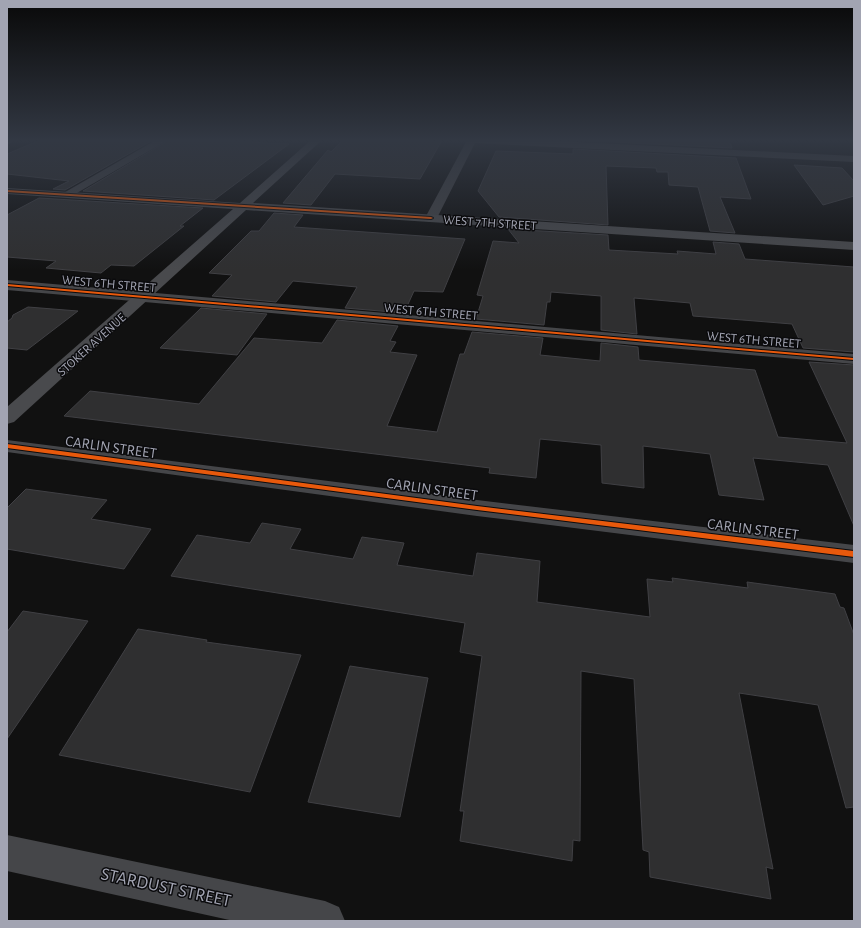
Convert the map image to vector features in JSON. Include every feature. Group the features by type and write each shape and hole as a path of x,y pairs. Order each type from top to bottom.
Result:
{"main road":[{"name":"STOKER AVENUE","path":"7,418 144,297 268,183"},
{"name":"WEST 7TH STREET","path":"7,191 854,246"}],"street":[{"path":"66,195 87,183"},
{"path":"431,218 449,183"},
{"name":"WEST 6TH STREET","path":"7,285 854,359"},
{"name":"CARLIN STREET","path":"7,446 469,507 854,554"},
{"name":"STARDUST STREET","path":"7,853 325,921"}],"building":[{"path":"64,183 77,183 65,190 53,189"},
{"path":"96,183 236,183 214,200 83,191"},
{"path":"300,183 328,183 311,205 283,203"},
{"path":"481,183 607,183 608,225 499,217 478,191"},
{"path":"669,183 745,183 751,199 720,197 735,233 710,231 698,187 669,185"},
{"path":"807,183 854,183 854,196 823,205"},
{"path":"39,198 203,208 180,226 184,226 134,266 111,265 101,273 46,268 56,261 7,257 7,215"},
{"path":"274,213 303,215 294,227 465,239 443,292 414,291 404,313 345,308 357,287 293,281 276,302 212,296 232,275 209,273 251,231 259,231"},
{"path":"508,229 608,235 609,250 678,254 677,251 716,254 713,242 739,244 745,259 854,267 854,352 803,348 792,324 693,316 690,303 634,298 637,334 601,330 601,296 551,292 550,302 547,302 544,325 476,319 483,296 477,295 493,241 519,243"},
{"path":"28,307 78,311 27,350 7,348 7,322 13,315"},
{"path":"201,308 267,314 237,355 160,348"},
{"path":"337,320 398,326 390,341 396,342 390,352 417,355 387,426 437,432 460,354 464,354 472,332 543,338 540,355 600,361 601,343 638,347 639,360 755,370 778,437 847,443 809,362 854,365 854,526 828,465 753,458 764,500 719,495 710,454 643,446 644,488 602,483 601,445 540,439 536,478 489,473 490,468 64,416 90,391 199,404 254,338 322,343"},
{"path":"26,489 107,500 91,519 151,529 124,569 7,549 7,508"},
{"path":"262,523 301,529 290,549 353,559 362,537 404,543 397,565 473,576 477,553 540,561 537,602 650,617 647,579 673,582 672,578 748,588 747,582 835,594 840,607 844,608 854,635 854,807 846,808 818,705 739,693 773,869 766,867 771,899 650,877 649,852 643,850 634,679 581,671 580,841 573,840 572,861 460,841 464,811 460,811 482,656 460,652 465,623 171,576 197,535 250,543"},
{"path":"23,611 88,621 7,739 7,632"},
{"path":"138,629 207,640 206,642 301,655 250,792 59,755"},
{"path":"350,666 428,678 400,817 308,802"}],"cycle path":[{"path":"7,191 431,218"},
{"path":"7,285 854,359"},
{"path":"7,446 477,508 854,554"}]}
